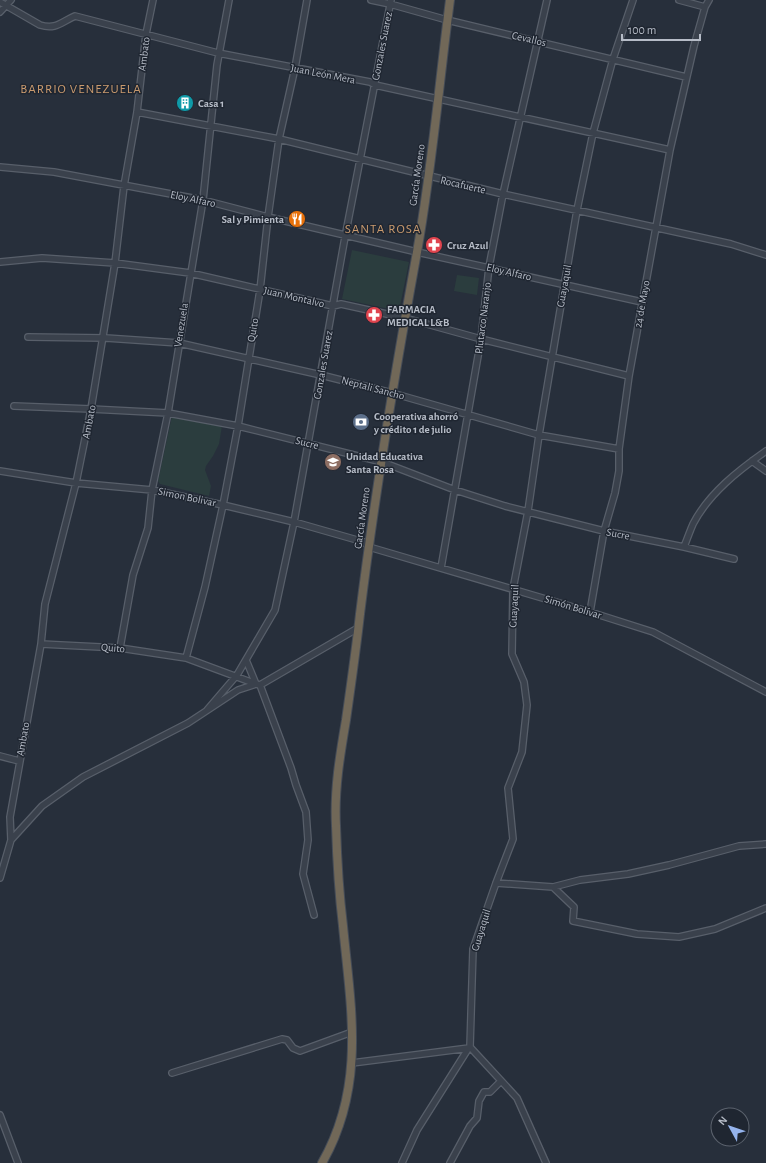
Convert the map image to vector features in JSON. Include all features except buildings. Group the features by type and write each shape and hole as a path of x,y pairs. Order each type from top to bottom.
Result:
{"highway":[{"name":"García Moreno","path":"322,1163 335,1135 342,1114 352,1063 351,1007 342,924 336,828 335,808 337,779 392,393 417,252 450,0"}],"street":[{"path":"0,12 11,0"},
{"name":"Ambato","path":"10,840 10,817 41,644 45,604 76,483 104,338 124,186 137,112 146,34 153,0"},
{"name":"Venezuela","path":"120,648 134,576 148,528 152,490 168,413 178,343 203,200 218,53 228,0"},
{"name":"Quito","path":"186,658 223,504 238,426 260,290 279,139 307,0"},
{"name":"Cevallos","path":"372,0 391,2 447,20 686,77"},
{"name":"Plutarco Naranjo","path":"442,568 481,339 489,267 503,194 547,0"},
{"name":"Guayaquil","path":"469,1048 473,949 513,839 508,788 522,752 527,705 524,682 512,654 513,589 528,511 539,435 577,210 593,133 613,60 633,0"},
{"path":"679,0 705,7"},
{"name":"24 de Mayo","path":"590,612 604,531 615,493 619,471 619,449 629,376 670,150 694,46 705,7 709,0"},
{"name":"Juan León Mera","path":"0,2 40,25 47,27 54,27 75,16 218,53 370,82 374,85 670,150"},
{"name":"Gonzales Suarez","path":"208,710 237,675 275,610 294,522 360,159 391,2"},
{"name":"Rocafuerte","path":"137,112 279,139 503,194 731,244 766,255"},
{"name":"Eloy Alfaro","path":"0,167 54,172 203,200 417,252 642,302"},
{"name":"Juan Montalvo","path":"0,262 42,258 115,263 190,272 260,290 333,306 341,304 406,318 481,339 629,376"},
{"name":"Neptali Sancho","path":"28,337 104,338 178,343 321,375 392,393 539,435 619,449"},
{"name":"Sucre","path":"14,406 168,413 238,426 382,462 455,490 505,506 604,531 684,547 734,559"},
{"path":"684,547 693,523 704,507 732,478 766,451"},
{"path":"752,461 766,471"},
{"name":"Simon Bolivar","path":"0,472 76,483 152,490 223,504 364,542 369,547"},
{"name":"Simón Bolívar","path":"369,547 653,632 766,692"},
{"path":"0,878 10,840 42,806 83,777 188,723 238,690 258,685 358,628"},
{"name":"Quito","path":"41,644 120,648 186,658 237,675 258,685"},
{"path":"246,660 258,685 291,768 306,812 308,840 302,874 314,915"},
{"path":"0,756 19,761"},
{"path":"496,883 553,888 580,880 628,874 669,865 739,846 766,844"},
{"path":"553,888 574,907 573,921 637,934 679,937 715,929 766,908"},
{"path":"172,1073 282,1039 287,1040 293,1048 300,1051 352,1032"},
{"path":"352,1063 469,1048"},
{"path":"469,1048 517,1098 546,1163"},
{"path":"402,1163 417,1130 469,1048"},
{"path":"450,1163 470,1126 478,1118 479,1101 484,1092 490,1092 501,1081"},
{"path":"0,1115 18,1163"}],"shaded area":[{"path":"352,250 409,262 399,311 342,299"},
{"path":"457,275 479,278 477,295 454,291"},
{"path":"172,416 222,426 219,444 205,470 211,486 209,496 160,484 158,481"}],"place":[{"name":"Casa 1","path":"185,103"},
{"name":"Sal y Pimienta","path":"297,219"},
{"name":"Cruz Azul","path":"434,245"},
{"name":"FARMACIA MEDICAL L&B","path":"374,315"},
{"name":"Cooperativa ahorró y crédito 1 de julio","path":"361,422"},
{"name":"Unidad Educativa Santa Rosa","path":"333,462"}],"district":[{"name":"BARRIO VENEZUELA","path":"81,89"},
{"name":"SANTA ROSA","path":"383,229"}]}
